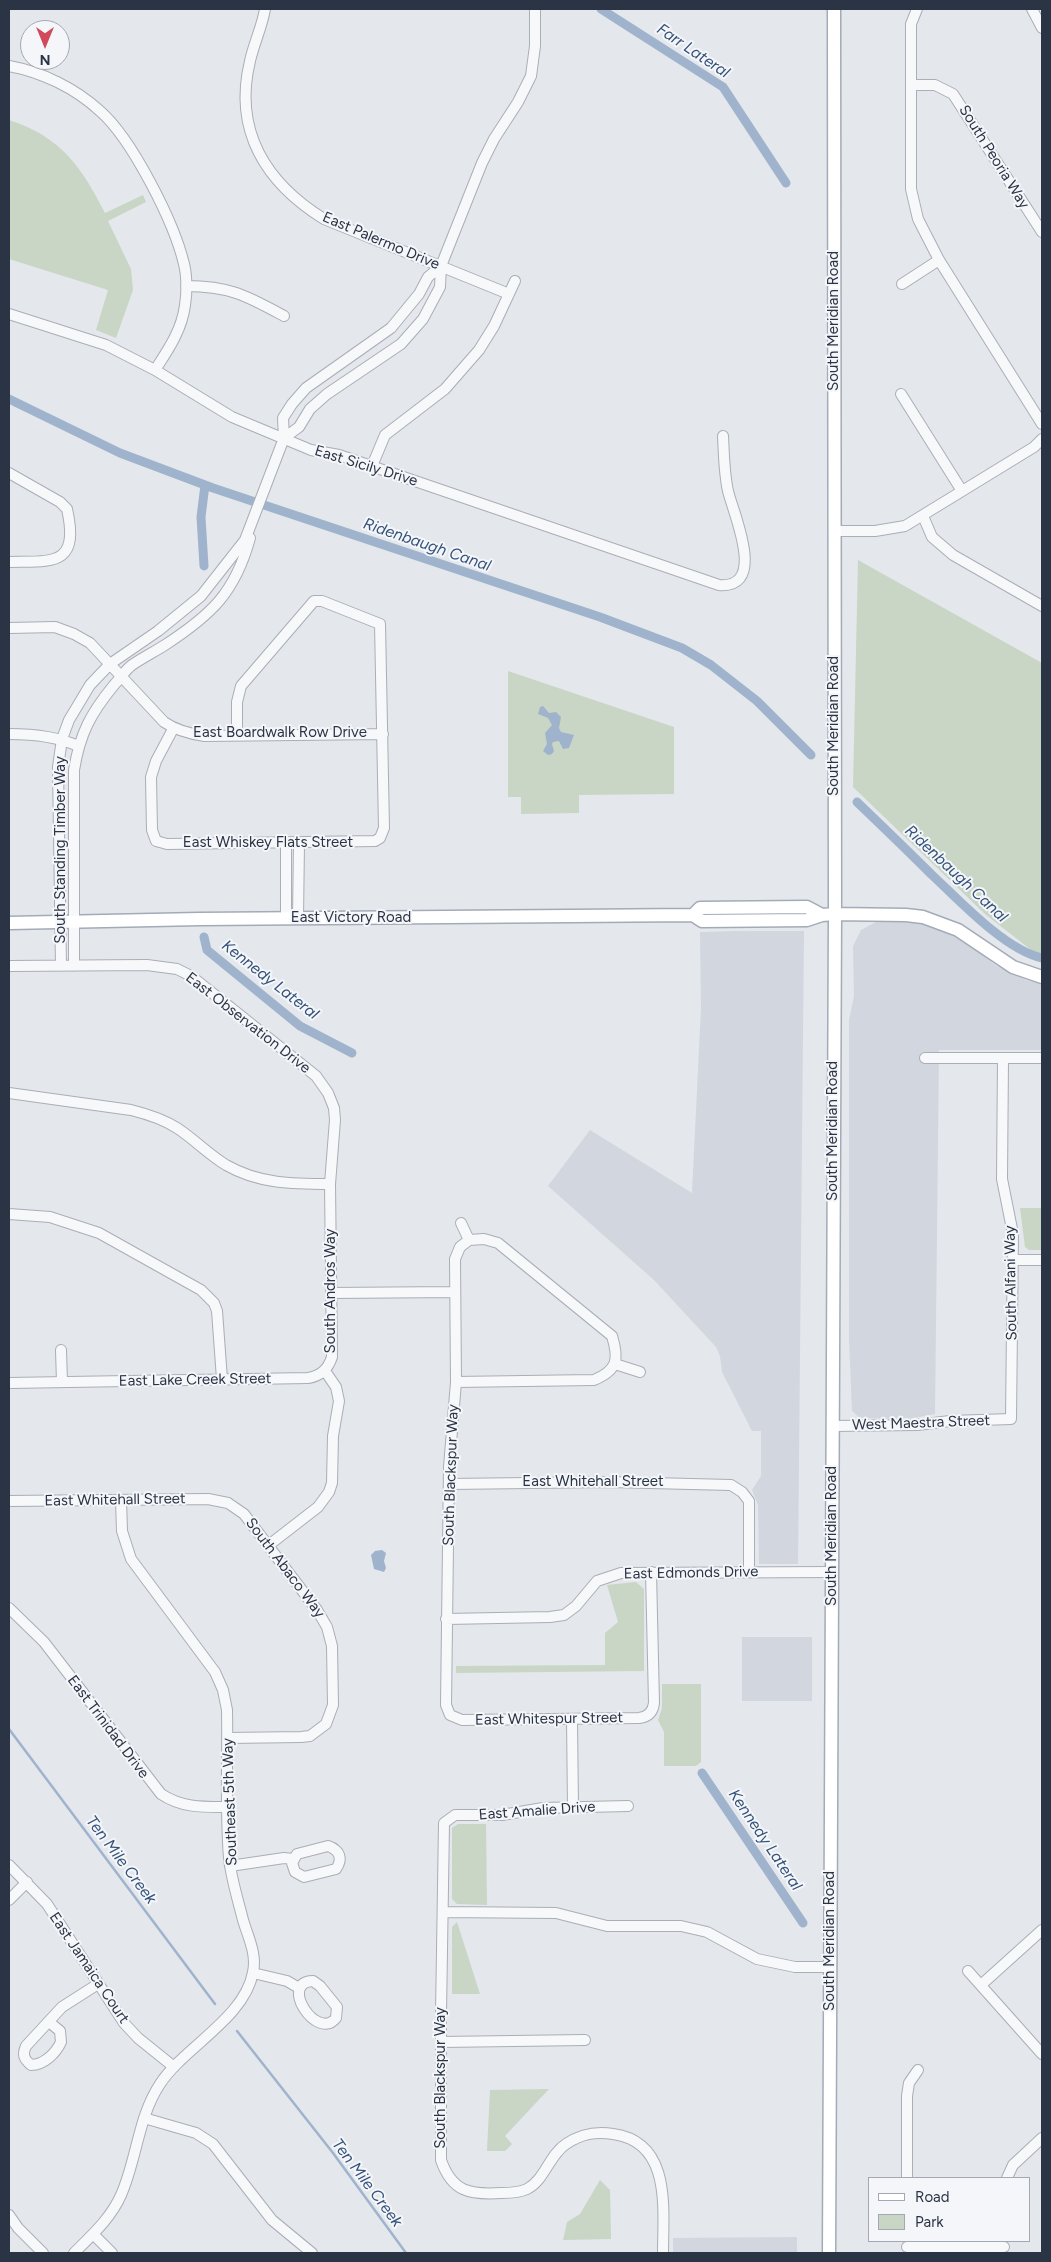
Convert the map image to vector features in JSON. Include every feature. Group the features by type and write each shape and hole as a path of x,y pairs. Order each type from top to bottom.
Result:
{"main road":[{"name":"South Meridian Road","path":"829,2253 832,1426 828,915 834,531 834,9"},
{"name":"East Victory Road","path":"9,923 292,918 693,915 700,908 807,907 828,915 906,915 940,921 958,930 1013,967 1042,977"}],"street":[{"name":"East Palermo Drive","path":"264,9 263,20 250,60 246,86 249,124 255,145 266,167 280,185 301,204 324,219 509,294"},
{"name":"South Standing Timber Way","path":"284,438 299,427 310,409 328,394 401,344 423,320 440,287 441,266 482,163 531,76 535,46 535,9"},
{"path":"917,9 911,24 911,189 918,219 940,260 1042,424"},
{"path":"1032,9 1042,28"},
{"path":"9,66 52,79 77,92 101,111 120,132 139,162 171,226 184,266 186,305 181,326 155,370"},
{"name":"South Peoria Way","path":"911,84 935,85 953,94 1042,232"},
{"path":"902,284 940,260"},
{"name":"South Standing Timber Way","path":"74,966 74,770 78,746 84,729 93,712 131,666 165,645 204,617 230,589 244,557 263,491 284,438 283,418 292,404 306,388 391,328 419,294 428,277 441,266"},
{"path":"372,466 385,435 445,389 479,350 494,326 514,281"},
{"path":"186,286 226,289 248,296 284,316"},
{"name":"East Sicily Drive","path":"9,314 106,345 155,370 232,417 311,450 339,455 719,585 728,586 736,582 742,575 744,547 726,479 723,436"},
{"path":"901,394 962,492"},
{"path":"834,531 890,530 905,526 1034,447 1042,439"},
{"path":"9,473 60,502 67,509 69,541 64,553 52,561 9,562"},
{"name":"South Standing Timber Way","path":"61,966 58,767 62,740 78,703 90,685 110,664 158,631 201,596 245,540 256,513"},
{"path":"923,516 932,538 953,555 1042,606"},
{"path":"237,735 237,702 241,686 314,601 322,602 380,624 383,734"},
{"name":"East Boardwalk Row Drive","path":"9,628 55,627 90,643 164,722 173,728 205,736 383,734"},
{"name":"East Whiskey Flats Street","path":"173,728 156,761 151,777 152,830 156,841 167,844 369,842 380,838 384,828 383,734"},
{"path":"9,734 27,734 62,740 78,746"},
{"path":"286,843 292,918"},
{"path":"292,918 299,843"},
{"name":"East Observation Drive","path":"9,966 162,966 177,969 190,976 316,1076 328,1094"},
{"path":"925,1058 1042,1058"},
{"name":"South Alfani Way","path":"1003,1058 1002,1180 1013,1234 1011,1419"},
{"path":"9,1094 131,1110 147,1114 175,1127 215,1158 244,1174 278,1183 330,1184"},
{"name":"South Andros Way","path":"269,1545 318,1508 329,1492 332,1483 333,1436 339,1401 336,1387 325,1370 332,1357 330,1184 335,1120 334,1108 328,1094"},
{"path":"9,1214 31,1214 65,1220 109,1238 202,1290 214,1303 219,1322 222,1379"},
{"path":"456,1382 594,1380 607,1374 615,1364 616,1351 612,1336 498,1243 484,1239 469,1240 461,1223"},
{"name":"South Blackspur Way","path":"450,1715 446,1705 446,1619 449,1484 452,1414 456,1382 455,1259 460,1248 469,1240"},
{"path":"1013,1260 1042,1260"},
{"path":"332,1294 454,1292"},
{"path":"61,1350 62,1382"},
{"path":"615,1364 640,1372"},
{"name":"East Lake Creek Street","path":"9,1384 308,1378 320,1375 325,1370"},
{"name":"West Maestra Street","path":"832,1426 917,1425 950,1421 1011,1419"},
{"name":"East Whitehall Street","path":"449,1484 610,1482 723,1484 737,1488 749,1501 749,1572"},
{"name":"East Whitehall Street","path":"9,1501 208,1498 221,1501"},
{"name":"Southeast 5th Way","path":"74,2253 109,2216 121,2195 144,2118 156,2090 174,2067 237,2005 253,1973 253,1948 230,1866 227,1710 219,1681 209,1664 131,1559 122,1531 121,1500"},
{"name":"South Abaco Way","path":"221,1501 244,1514 317,1610 327,1627 333,1656 331,1715 326,1724 310,1736 228,1738"},
{"name":"East Whitespur Street","path":"450,1715 462,1720 639,1718 649,1715 653,1710 654,1703 651,1572"},
{"name":"East Edmonds Drive","path":"446,1619 550,1617 564,1614 576,1606 597,1581 620,1573 832,1572"},
{"name":"East Trinidad Drive","path":"9,1608 44,1642 161,1794 179,1804 188,1806 228,1806"},
{"path":"572,1719 573,1807"},
{"name":"East Amalie Drive","path":"447,1819 455,1815 502,1815 543,1808 628,1806"},
{"name":"South Blackspur Way","path":"447,1819 443,1827 441,2160 451,2180 470,2193 515,2193 527,2189 535,2183 557,2152 575,2138 588,2133 603,2132 630,2138 649,2153 660,2174 662,2186 663,2253"},
{"path":"230,1866 284,1858 293,1859 302,1852 328,1846 336,1850 340,1860 338,1867 333,1871 304,1877 295,1872 293,1859"},
{"name":"East Jamaica Court","path":"9,1865 47,1904 98,1984 131,2031 174,2067"},
{"path":"9,1900 27,1882"},
{"path":"443,1912 556,1913 607,1926 681,1926 707,1932 757,1959 795,1966 830,1967"},
{"path":"982,1985 1042,1930"},
{"path":"968,1971 1042,2054"},
{"path":"253,1973 287,1981 299,1988"},
{"path":"310,1981 320,1986 337,2007 337,2015 334,2021 325,2025 317,2022 299,1999 299,1988 310,1981"},
{"path":"49,2022 62,2007 98,1984"},
{"path":"441,2042 585,2040"},
{"path":"907,2177 907,2096 909,2083 918,2070"},
{"path":"144,2118 196,2133 209,2141 272,2220 312,2253"},
{"path":"1007,2177 1013,2165 1042,2138"},
{"path":"9,2215 18,2228 43,2253"},
{"path":"93,2234 112,2253"},
{"path":"907,2247 1004,2247"}],"shaded area":[{"path":"878,921 920,923 950,933 971,945 995,965 1026,980 1042,984 1042,1050 939,1050 935,1414 908,1419 860,1418 852,1411 849,1339 849,1020 854,996 853,946 861,930"},
{"path":"804,931 798,1564 759,1564 758,1505 752,1490 761,1476 761,1431 752,1431 722,1372 720,1356 716,1347 654,1280 548,1186 590,1130 692,1193 701,1008 700,932"},
{"path":"742,1637 812,1637 812,1701 742,1701"},
{"path":"797,2237 797,2253 673,2253 673,2238"}],"green space":[{"path":"9,120 43,135 67,155 78,167 105,213 143,195 146,202 108,221 131,269 133,290 116,338 96,330 108,290 9,259"},
{"path":"858,560 1042,663 1042,954 1035,953 985,914 853,787"},
{"path":"508,671 674,727 674,794 579,795 579,813 521,814 521,797 508,797"},
{"path":"1020,1208 1042,1208 1042,1250 1029,1250 1025,1247"},
{"path":"636,1582 644,1589 644,1671 456,1673 456,1666 605,1665 605,1633 618,1622 607,1585"},
{"path":"662,1684 701,1684 701,1762 696,1766 664,1766 664,1732 658,1720 662,1708"},
{"path":"458,1824 486,1824 487,1905 457,1904 452,1899 452,1828"},
{"path":"457,1922 480,1994 452,1994 452,1927"},
{"path":"549,2089 505,2136 512,2144 505,2151 487,2151 490,2090"},
{"path":"600,2180 610,2190 611,2239 563,2240 567,2222 580,2214"}],"water":[{"path":"543,706 549,713 556,712 561,717 559,728 561,732 574,735 569,748 563,749 559,741 553,742 554,751 552,754 548,755 543,751 547,744 545,733 552,725 548,718 538,714 540,707"},
{"path":"382,1550 386,1553 384,1561 386,1568 384,1572 374,1569 371,1555 375,1551"}],"waterway":[{"name":"Farr Lateral","path":"601,9 723,87 786,183"},
{"name":"Ridenbaugh Canal","path":"9,399 120,453 213,488 600,617 682,648 711,665 757,701 811,755"},
{"name":"Kennedy Lateral","path":"204,566 201,517 205,485"},
{"name":"Ridenbaugh Canal","path":"857,802 983,923 1013,945 1042,958"},
{"name":"Kennedy Lateral","path":"204,937 207,950 300,1026 352,1053"},
{"name":"Ten Mile Creek","path":"9,1729 215,2004"},
{"name":"Kennedy Lateral","path":"702,1773 803,1923"},
{"name":"Ten Mile Creek","path":"237,2031 333,2153 406,2253"}]}
